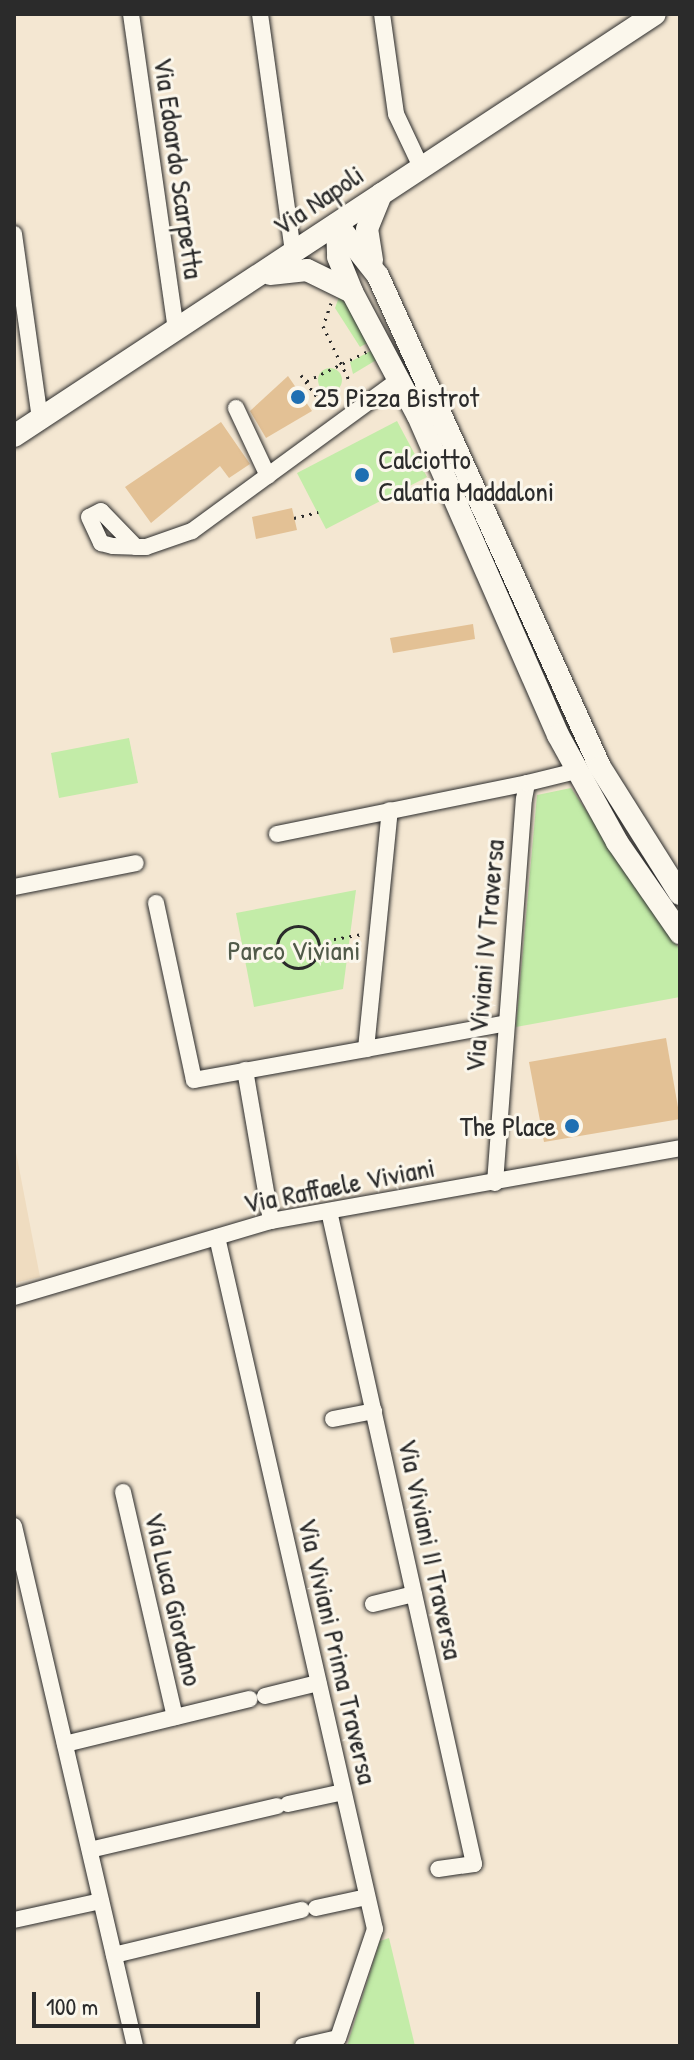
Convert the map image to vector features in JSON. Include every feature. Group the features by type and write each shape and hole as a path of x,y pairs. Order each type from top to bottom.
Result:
{"street":[{"name":"Via Edoardo Scarpetta","path":"131,14 176,330"},
{"path":"260,14 293,252"},
{"path":"382,14 396,114 421,167"},
{"name":"Via Napoli","path":"14,436 655,14"},
{"path":"381,194 367,229 378,276 527,632 576,771 680,933"},
{"path":"337,224 378,276"},
{"path":"337,224 342,294"},
{"path":"14,234 40,419"},
{"path":"257,276 307,270 342,294 380,345 600,767 680,894"},
{"path":"136,547 192,531 398,380"},
{"path":"236,408 268,476"},
{"path":"277,834 576,771"},
{"name":"Via Viviani IV Traversa","path":"495,1183 502,1024 527,783"},
{"path":"366,1049 390,810"},
{"path":"14,887 136,863"},
{"path":"156,903 187,1073 194,1080 502,1024"},
{"path":"245,1070 271,1221"},
{"name":"Via Raffaele Viviani","path":"14,1297 271,1221 680,1148"},
{"name":"Via Viviani II Traversa","path":"329,1211 474,1864 438,1869"},
{"name":"Via Viviani Prima Traversa","path":"217,1237 375,1929 338,2038 303,2046"},
{"path":"333,1419 374,1411"},
{"name":"Via Luca Giordano","path":"123,1492 175,1717"},
{"path":"14,1526 135,2046"},
{"path":"373,1604 414,1594"},
{"name":"Via Luca Giordano","path":"65,1744 318,1683"},
{"path":"90,1850 343,1792"},
{"path":"114,1955 367,1897"},
{"path":"14,1920 101,1901"}],"path":[{"path":"342,294 323,326 349,380"},
{"path":"307,381 380,345"},
{"path":"301,375 322,404"},
{"path":"294,518 318,512"},
{"path":"318,942 313,963 300,969 287,966 276,949 279,936 296,926 318,942 377,931"}],"shaded area":[{"path":"14,1142 40,1277 14,1283"}],"green space":[{"path":"339,297 351,308 369,342 360,347 335,308"},
{"path":"374,349 378,359 353,374 350,362"},
{"path":"330,368 341,375 342,380 335,391 330,392 319,385 318,380 325,369"},
{"name":"Calciotto Calatia Maddaloni","path":"397,421 427,477 326,529 297,473"},
{"path":"129,738 138,783 59,798 51,753"},
{"path":"571,788 680,950 680,997 516,1027 537,795"},
{"name":"Parco Viviani","path":"356,890 343,989 254,1007 236,913"},
{"path":"389,1938 415,2046 347,2046 380,1941"}],"building":[{"path":"288,376 312,411 266,438 250,411"},
{"path":"221,422 250,464 229,478 220,466 151,523 125,487"},
{"path":"292,508 297,530 256,539 252,517"},
{"path":"473,624 475,639 393,653 390,638"},
{"path":"666,1038 680,1119 544,1142 529,1062"}],"place":[{"name":"25 Pizza Bistrot","path":"298,397"},
{"name":"Calciotto Calatia Maddaloni","path":"362,475"},
{"name":"The Place","path":"572,1126"}]}
